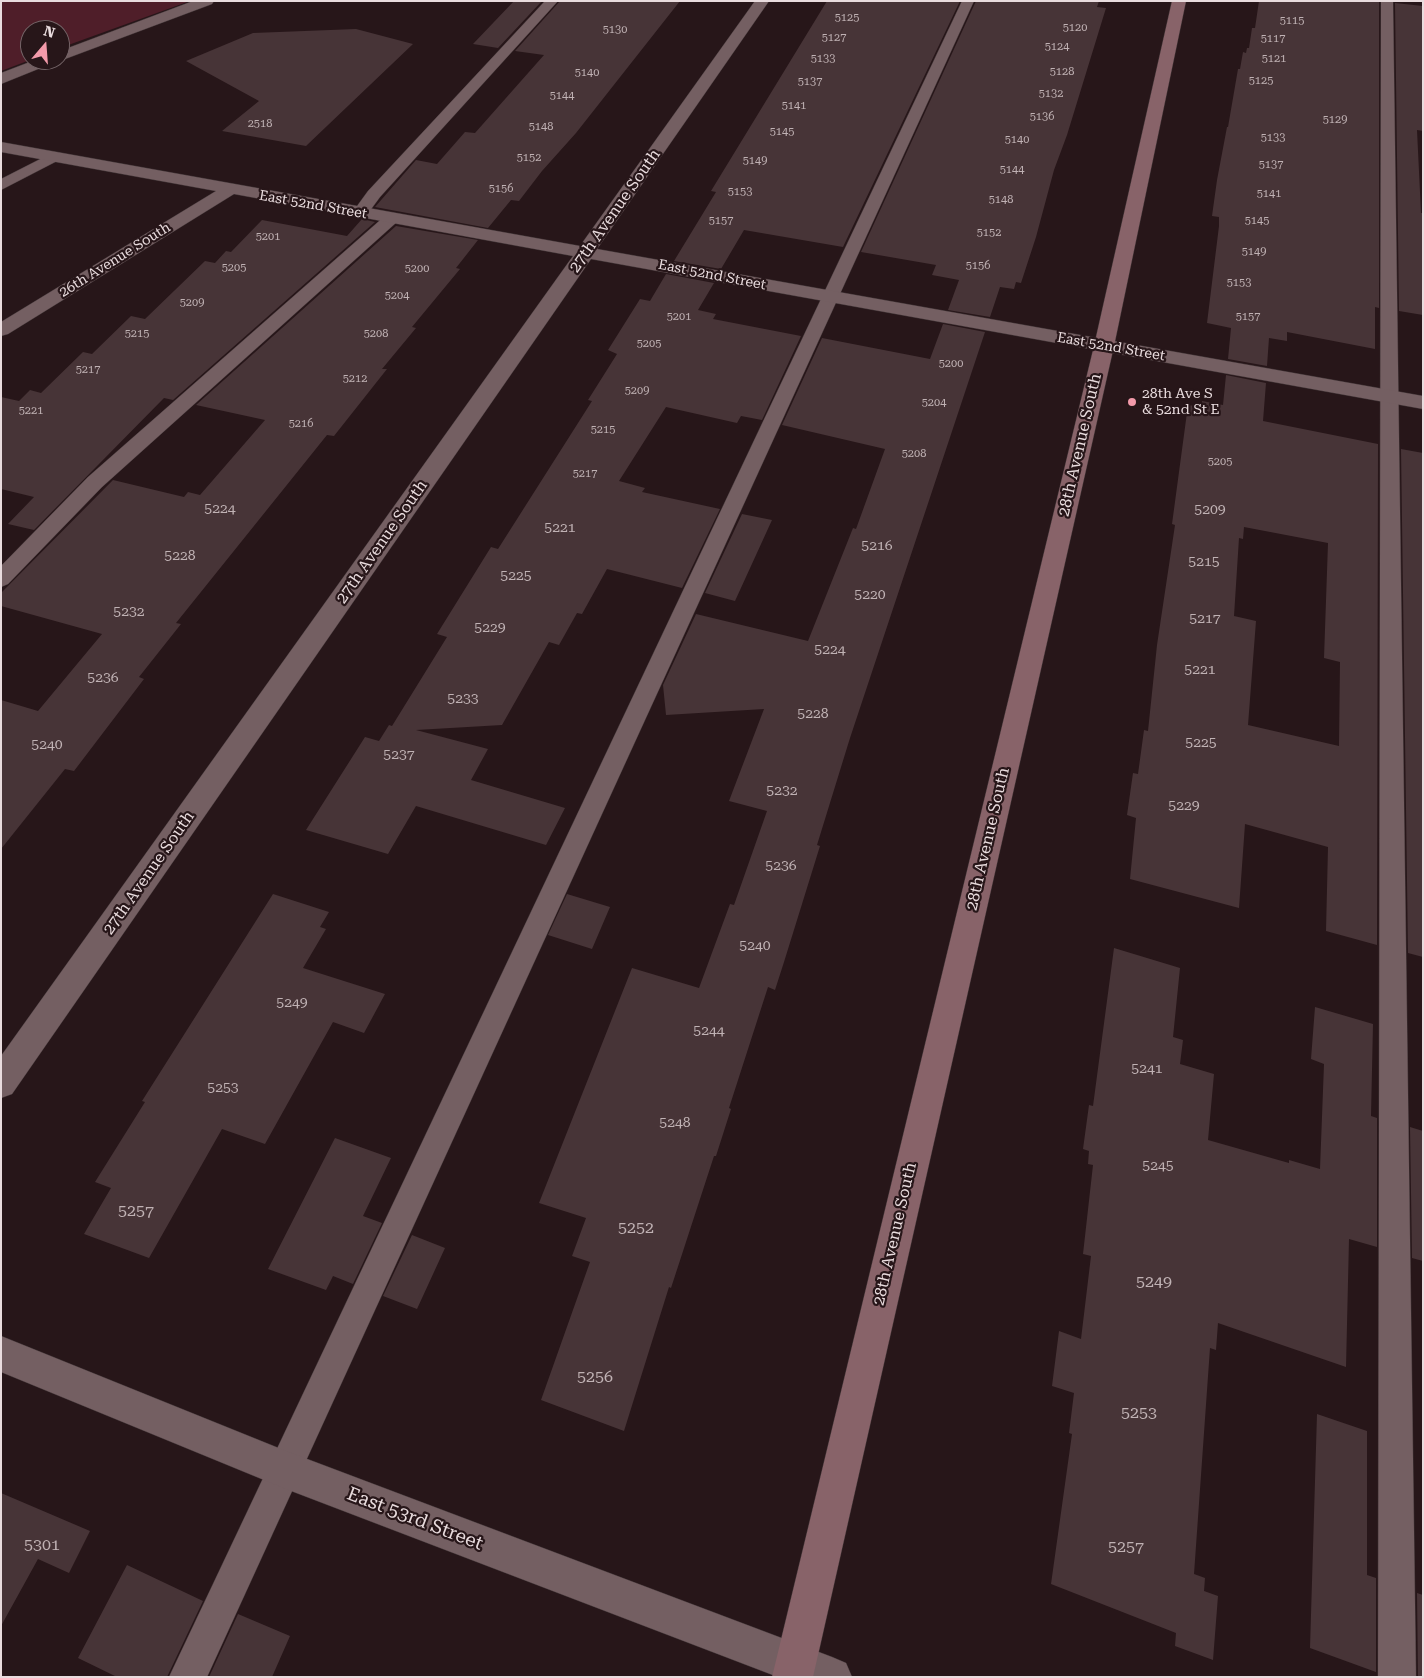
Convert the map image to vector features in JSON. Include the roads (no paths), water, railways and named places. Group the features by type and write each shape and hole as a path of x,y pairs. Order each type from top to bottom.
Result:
{"street":[{"path":"70,52 207,1"},
{"name":"27th Avenue South","path":"1,1083 762,1"},
{"name":"28th Avenue South","path":"793,1670 1104,346 1179,1"},
{"path":"1,79 23,70"},
{"name":"East 52nd Street","path":"1,148 1423,403"},
{"name":"26th Avenue South","path":"1,330 229,190"},
{"name":"East 53rd Street","path":"1,1354 286,1470 793,1670 832,1677"}],"lane":[{"path":"360,213 374,194 552,1"},
{"path":"188,1677 832,298 968,1"},
{"path":"1387,1 1396,1677"},
{"path":"1,185 54,157"},
{"path":"1,579 94,482 392,218"}],"place":[{"name":"28th Ave S & 52nd St E","path":"1132,402"}]}
